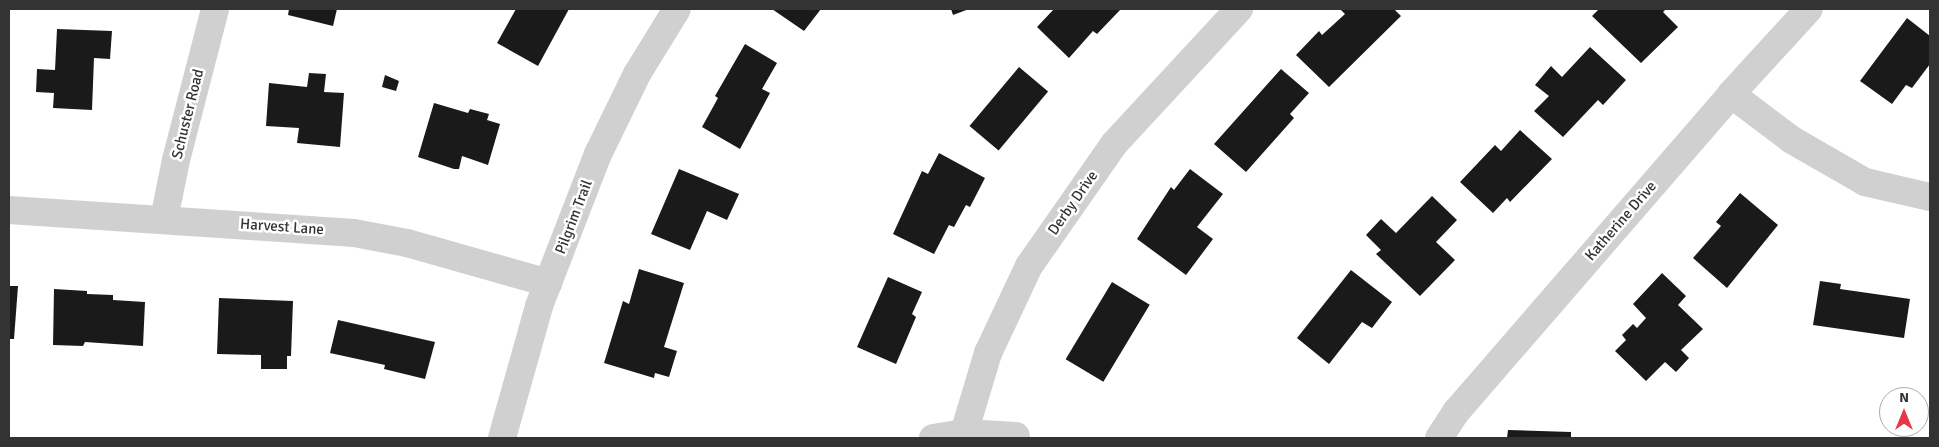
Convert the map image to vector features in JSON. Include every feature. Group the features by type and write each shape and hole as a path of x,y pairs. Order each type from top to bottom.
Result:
{"street":[{"name":"Schuster Road","path":"164,219 176,160 215,9"},
{"name":"Pilgrim Trail","path":"502,438 548,283 598,154 637,74 677,9"},
{"name":"Derby Drive","path":"964,433 988,354 1029,266 1114,144 1239,9"},
{"name":"Katherine Drive","path":"1439,438 1456,412 1731,94 1809,9"},
{"path":"1731,94 1792,140 1865,182 1930,197"},
{"name":"Harvest Lane","path":"9,210 354,233 407,243 548,283"},
{"path":"933,438 964,433 1016,436"}],"building":[{"path":"289,9 337,9 333,26 288,15"},
{"path":"516,9 569,9 538,66 497,43"},
{"path":"772,9 821,9 804,31"},
{"path":"951,9 969,9 953,15"},
{"path":"1054,9 1121,9 1097,34 1093,31 1069,58 1037,27"},
{"path":"1340,9 1394,9 1401,16 1329,87 1296,55 1319,31 1322,35 1345,14"},
{"path":"1599,9 1666,9 1663,12 1678,27 1641,63 1592,16"},
{"path":"1907,18 1930,36 1930,64 1912,88 1906,85 1892,104 1860,81"},
{"path":"57,29 112,31 110,59 94,58 92,110 53,108 54,93 36,92 37,69 55,70"},
{"path":"745,44 777,63 762,89 770,93 740,149 702,127 718,98 715,96"},
{"path":"1590,47 1626,80 1603,105 1598,100 1563,137 1534,111 1549,96 1535,85 1551,66 1562,77"},
{"path":"1019,67 1048,91 999,150 970,126"},
{"path":"1281,69 1309,93 1290,114 1294,118 1246,172 1214,144"},
{"path":"309,73 326,74 324,92 344,93 340,147 297,143 299,128 266,126 269,83 307,87"},
{"path":"385,75 399,81 396,91 382,87"},
{"path":"434,103 468,113 470,109 489,114 487,120 500,124 488,165 462,156 459,169 454,169 418,157"},
{"path":"1520,130 1552,159 1510,202 1507,198 1493,213 1460,182 1495,145 1501,151"},
{"path":"939,153 985,178 970,207 966,205 954,227 949,225 934,254 893,234 922,171 928,174"},
{"path":"679,169 739,194 727,220 707,211 690,250 651,234"},
{"path":"1190,169 1223,194 1197,227 1213,239 1186,275 1137,239 1171,187 1174,190"},
{"path":"1740,193 1778,225 1727,288 1693,258 1721,226 1716,222"},
{"path":"1432,196 1457,220 1436,242 1455,260 1420,296 1376,254 1381,250 1366,235 1381,219 1396,233"},
{"path":"639,269 684,283 664,347 677,351 669,377 655,373 654,378 604,363 623,301 629,304"},
{"path":"1351,270 1392,302 1372,328 1362,322 1329,364 1297,338"},
{"path":"1662,273 1686,296 1678,305 1703,329 1681,350 1689,358 1676,372 1665,362 1646,381 1615,351 1626,340 1622,335 1633,324 1637,328 1646,318 1633,304"},
{"path":"888,277 922,292 912,314 916,317 896,364 857,347"},
{"path":"1820,281 1841,284 1840,289 1910,299 1904,338 1813,325"},
{"path":"1112,282 1150,305 1103,382 1066,359"},
{"path":"9,286 18,286 14,339 9,339"},
{"path":"54,289 87,291 87,294 113,295 113,300 145,302 143,346 85,342 83,346 53,345"},
{"path":"219,298 293,301 291,356 287,356 287,369 261,369 261,355 217,354"},
{"path":"338,320 435,342 425,379 384,369 385,365 330,353"},
{"path":"1508,430 1571,432 1571,438 1507,438"}]}
